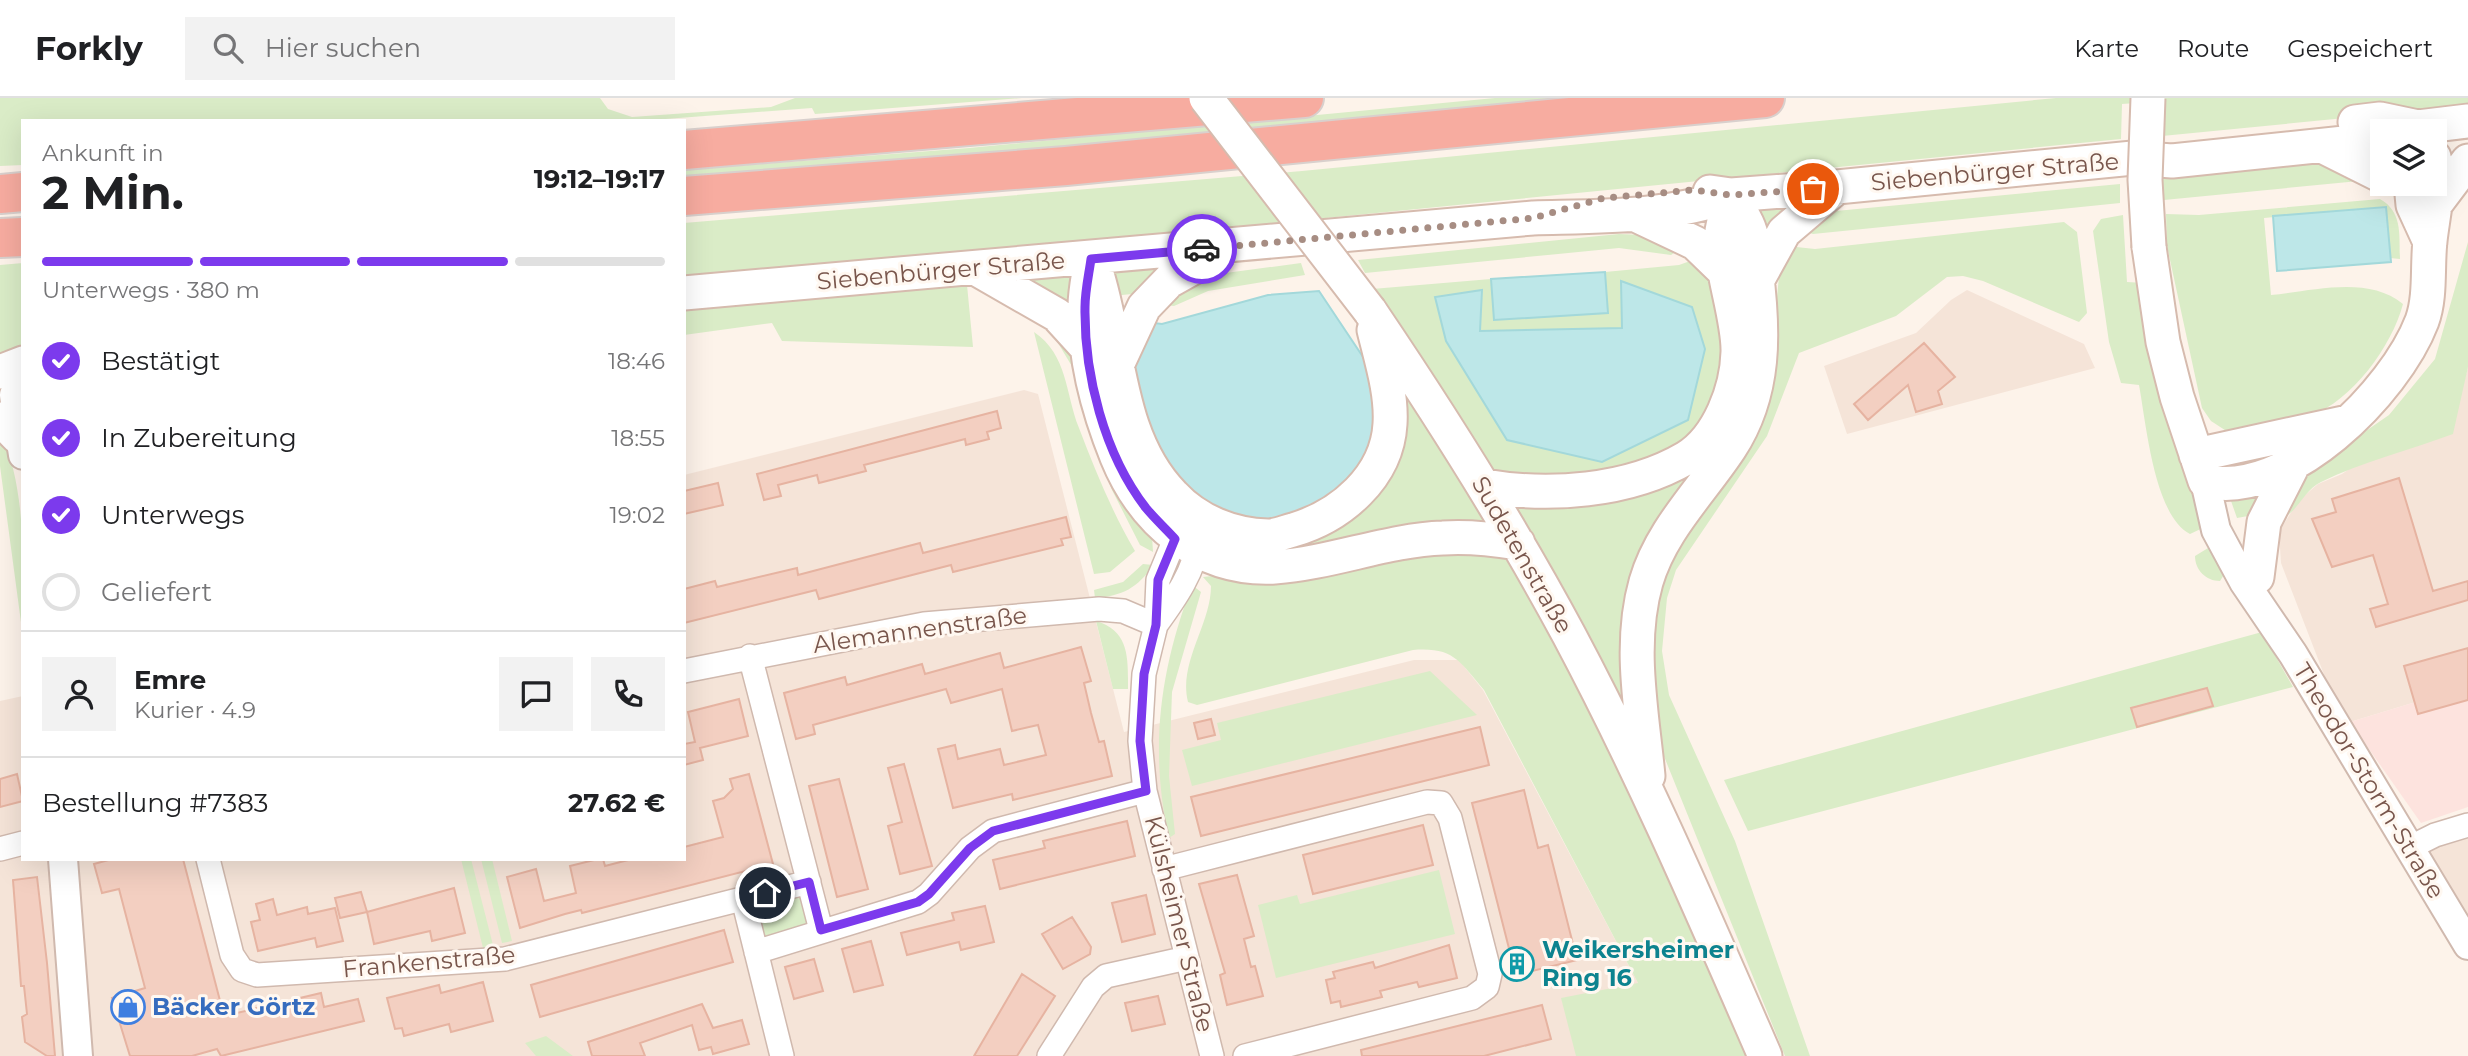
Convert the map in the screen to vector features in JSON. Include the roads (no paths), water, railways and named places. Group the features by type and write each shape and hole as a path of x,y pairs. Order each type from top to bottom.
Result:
{"highway":[{"path":"686,150 1304,98"},
{"path":"686,197 1079,165 1765,98"},
{"path":"0,194 21,192"},
{"path":"0,238 21,237"}],"main road":[{"name":"Sudetenstraße","path":"1206,98 1370,311 1518,543 1569,635 1650,796 1765,1056"},
{"name":"Theodor-Storm-Straße","path":"2148,98 2146,180 2149,247 2163,342 2200,468"},
{"name":"Siebenbürger Straße","path":"2133,158 2171,147 2370,120"},
{"name":"Siebenbürger Straße","path":"2447,125 2468,121"},
{"name":"Siebenbürger Straße","path":"1533,218 1604,198 1693,190 1731,195 2133,158 2172,161 2370,140"},
{"path":"2322,146 2370,170"},
{"path":"2447,174 2468,161"},
{"path":"1742,278 1784,232 1837,187"},
{"path":"1484,486 1515,491 1571,489 1636,479 1687,457 1717,425 1733,391 1742,278 1750,230 1731,195"},
{"name":"Siebenbürger Straße","path":"686,293 1229,247 1533,218 1636,215 1696,208 1731,195"},
{"path":"2200,468 2225,486 2252,482 2309,456 2381,388 2407,355 2423,318 2429,285 2430,242 2414,196"},
{"path":"1636,215 1695,243 1742,278 1762,353 1758,388 1745,424 1730,449 1664,538 1646,580 1637,622 1637,664 1650,796"},
{"path":"1229,247 1169,281 1103,356 1101,418 1123,471 1146,508 1186,545 1233,565 1276,567 1442,537 1518,543"},
{"path":"1091,259 1084,305 1150,465 1173,495 1201,518 1233,532 1270,536 1315,524 1353,500 1378,466 1390,425 1385,375 1370,311"},
{"path":"975,268 1057,316 1103,356"},
{"path":"0,359 21,362"},
{"path":"0,372 21,363"},
{"path":"2200,468 2346,422"},
{"path":"2257,577 2264,522 2292,465"}],"street":[{"path":"14,437 14,395 21,376"},
{"name":"Theodor-Storm-Straße","path":"2200,468 2279,619 2292,654"},
{"name":"Theodor-Storm-Straße","path":"2200,468 2216,530 2244,582 2292,654 2468,945"},
{"name":"Külsheimer Straße","path":"1201,518 1186,545 1158,580 1156,625 1144,674 1140,719 1146,791 1212,1056"},
{"name":"Alemannenstraße","path":"686,671 924,624 1089,609 1123,611 1156,625"},
{"path":"750,656 821,930"},
{"path":"756,952 918,902 929,894 970,848 993,831 1146,791"},
{"path":"1164,869 1427,802 1441,803 1450,818 1490,974 1487,987 1472,998 1245,1056"},
{"path":"2409,848 2435,835 2468,825"},
{"path":"0,849 21,844"},
{"path":"63,861 82,1051"},
{"name":"Frankenstraße","path":"208,861 232,955 242,970 257,975 505,959 809,882"},
{"path":"743,899 782,1056"},
{"path":"1049,1056 1093,986 1106,976 1187,958"}],"water":[{"path":"2386,207 2391,262 2277,271 2273,216"},
{"path":"1605,272 1608,313 1494,320 1491,279"},
{"path":"1621,281 1692,307 1705,349 1688,420 1602,462 1507,440 1446,341 1435,297 1482,290 1480,331 1622,328"},
{"path":"1319,291 1367,363 1378,398 1374,444 1353,484 1285,520 1244,523 1214,512 1160,465 1132,383 1134,351 1146,322 1162,324 1268,295"}],"place":[{"name":"Weikersheimer Ring 16","path":"1517,964"},
{"name":"Bäcker Görtz","path":"128,1007"}]}
